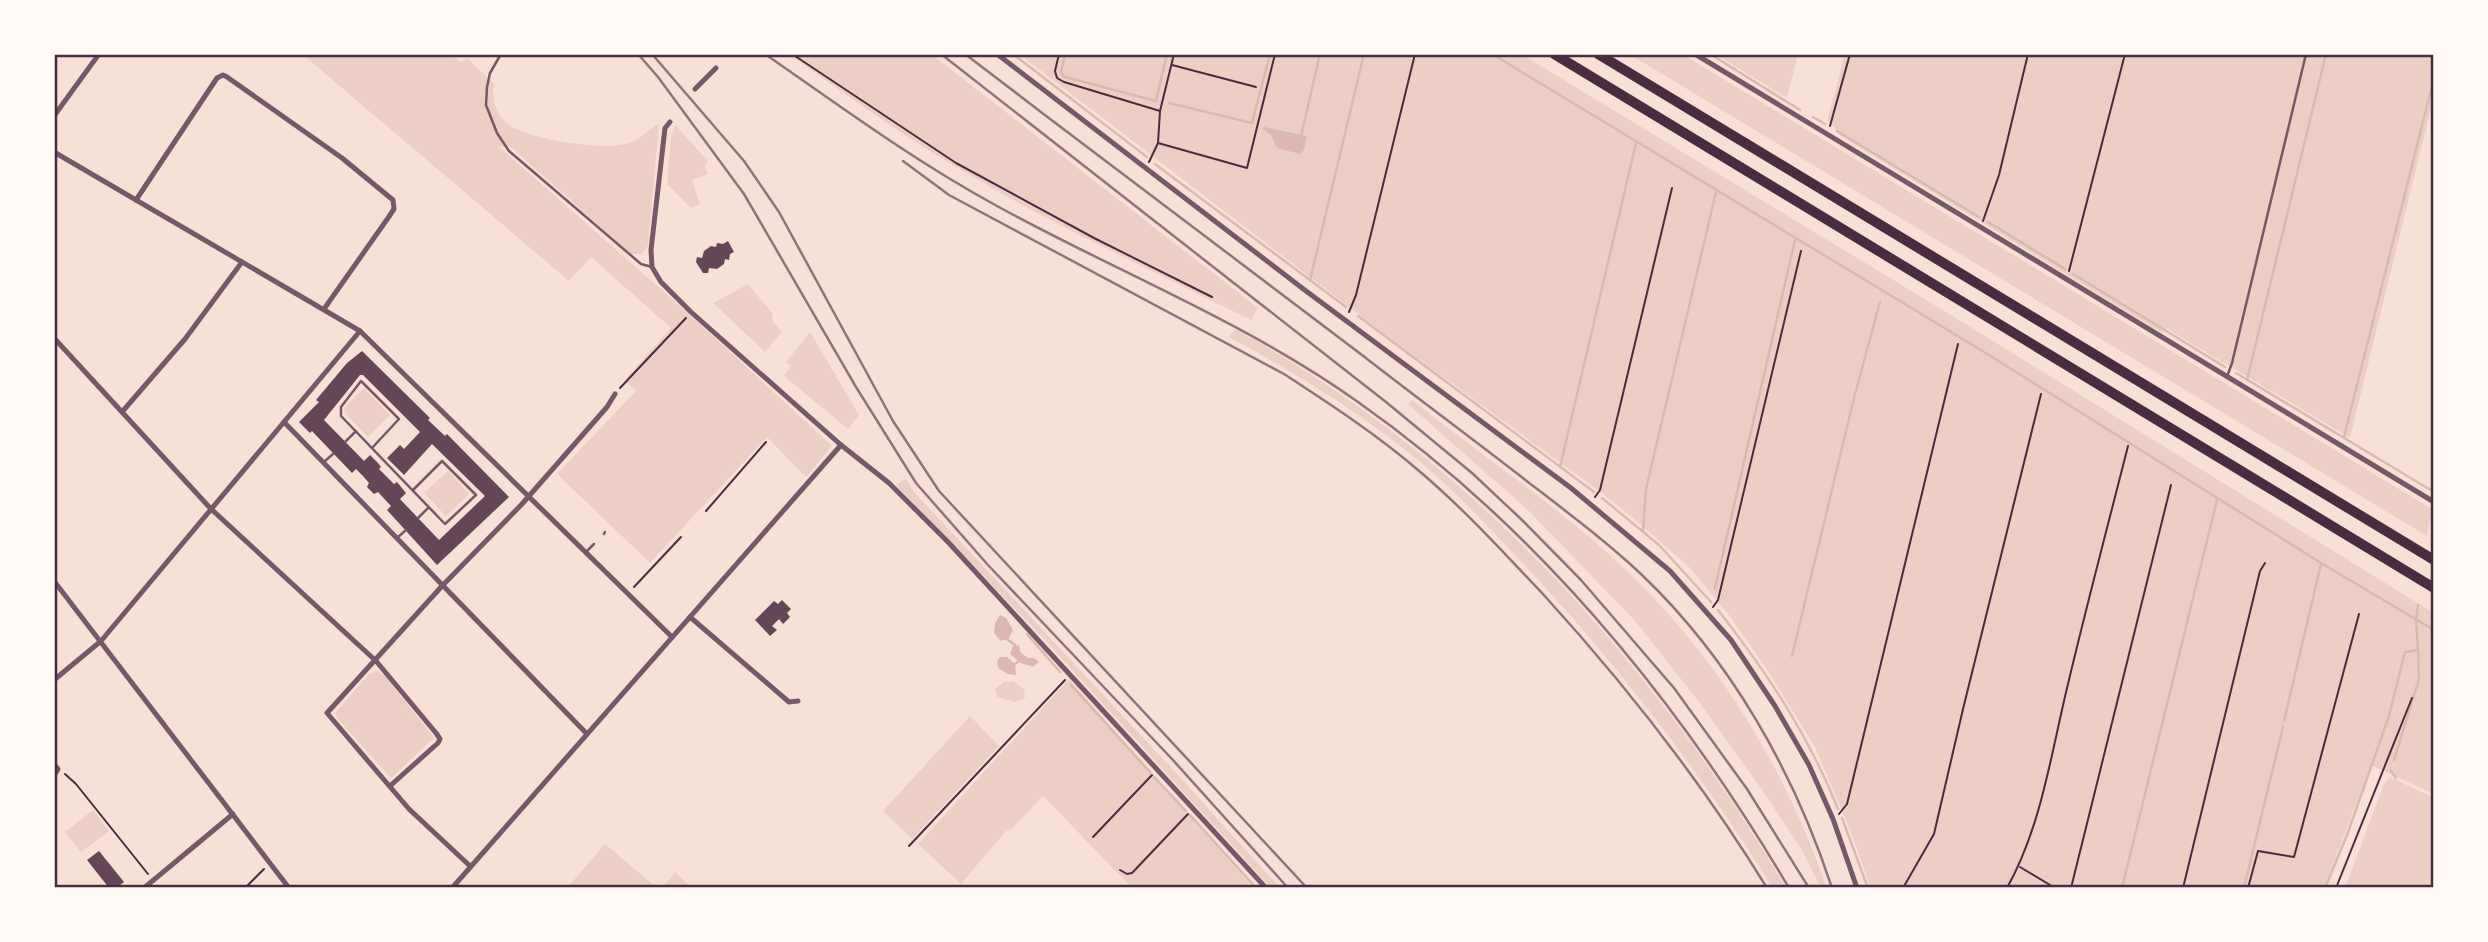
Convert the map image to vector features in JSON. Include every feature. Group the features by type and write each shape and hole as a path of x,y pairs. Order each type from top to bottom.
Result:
{"highway":[{"path":"1554,54 2432,588"},
{"path":"1598,54 2434,560"}],"street":[{"path":"997,54 1145,169 1591,504 1670,570 1731,640 1775,706 1809,765 1833,819 1857,888"},
{"path":"1695,54 2432,501"},
{"path":"54,116 98,55"},
{"path":"695,89 716,68"},
{"path":"135,200 217,78 223,75 228,77 342,158 393,201 394,209 324,309"},
{"path":"670,122 666,128 661,158 652,243 652,267 661,282 691,312 889,483 938,532 1266,888"},
{"path":"54,152 360,331 672,637"},
{"path":"122,412 185,340 242,262"},
{"path":"54,680 100,640 360,331"},
{"path":"54,338 211,509 376,661 440,738 438,743 390,786"},
{"path":"470,866 409,809 327,713 528,495 607,407 615,394"},
{"path":"284,422 587,734"},
{"path":"452,888 841,444"},
{"path":"54,581 289,888"},
{"path":"690,617 789,702 798,701"},
{"path":"54,776 56,766"},
{"path":"149,885 233,814"}],"lane":[{"path":"501,54 490,74 486,104 492,124 509,151 641,264 652,267"},
{"path":"2227,377 2306,54"},
{"path":"372,447 399,419 361,381 341,407 341,416 445,524 476,495 442,461 413,490"},
{"path":"345,442 356,431"},
{"path":"324,462 333,454"},
{"path":"418,518 429,507"},
{"path":"397,538 406,530"},
{"path":"586,553 594,544"}],"path":[{"path":"792,54 956,163 1094,238 1212,297"},
{"path":"1059,54 1055,71 1057,78 1064,82 1160,111"},
{"path":"1145,169 1158,143 1160,111 1174,54"},
{"path":"1158,143 1247,167 1275,54"},
{"path":"1344,319 1353,306 1356,295 1415,54"},
{"path":"1828,133 1850,54"},
{"path":"1981,228 1999,175 2028,54"},
{"path":"2067,279 2125,54"},
{"path":"1171,65 1256,87"},
{"path":"1591,504 1600,490 1672,188"},
{"path":"1707,613 1717,603 1801,251"},
{"path":"615,394 691,312"},
{"path":"1833,819 1844,811 1847,804 1958,344"},
{"path":"1903,888 1934,834 2041,394"},
{"path":"706,510 766,442"},
{"path":"2007,888 2019,867 2036,824 2071,671 2128,446"},
{"path":"2071,888 2171,485"},
{"path":"627,594 681,537"},
{"path":"2183,888 2260,571 2265,563"},
{"path":"2248,888 2258,851 2294,857 2359,614"},
{"path":"909,846 1070,674"},
{"path":"2336,888 2412,698"},
{"path":"56,766 73,780 149,885"},
{"path":"1093,837 1157,769"},
{"path":"1120,870 1127,874 1132,873 1193,808"},
{"path":"245,888 269,863"},
{"path":"2019,867 2055,888"}],"shaded area":[{"path":"302,54 451,54 461,63 467,58 494,84 496,107 506,122 521,131 552,140 589,145 621,145 632,142 659,123 648,246 641,254 631,254 511,147 498,146 687,312 832,446 806,477 767,437 650,563 557,474 636,391 625,380 671,328 591,257 569,281"},
{"path":"789,54 931,54 1258,308 1251,320 1022,205 907,136"},
{"path":"1019,54 1521,54 2434,613 2434,794 2371,765 2324,888 1871,888 1815,747 1768,671 1729,615 1689,567 1595,488 1391,339"},
{"path":"1629,54 1682,54 2432,509 2427,536"},
{"path":"1715,54 1798,54 1787,98"},
{"path":"1845,54 2434,54 2434,96 2350,438 2167,329 2162,333 1836,133 1835,127 1827,121"},
{"path":"675,125 708,161 705,165 708,174 692,180 700,204 691,208 667,184 671,137"},
{"path":"1264,127 1307,136 1304,150 1300,154 1277,148"},
{"path":"748,284 772,313 773,322 782,332 765,352 713,303"},
{"path":"1235,329 1320,381 1401,439 1477,502 1548,571 1614,645 1676,722 1733,804 1786,888 1773,888 1690,765 1630,686 1566,610 1477,516 1434,474 1374,426 1303,379 1229,337"},
{"path":"810,332 859,415 848,429 784,376 791,366 786,362"},
{"path":"364,388 390,415 368,437 345,413 344,408"},
{"path":"1412,400 1599,546 1658,602 1689,638 1745,716 1769,757 1791,800 1827,888 1821,888 1801,849 1763,791 1699,702 1636,622 1529,511 1408,404"},
{"path":"448,471 469,494 446,516 424,493"},
{"path":"906,479 915,493 1280,888 1271,888 1043,638 896,485"},
{"path":"1000,615 1006,618 1013,630 1009,638 1001,641 994,633 995,623"},
{"path":"1019,645 1020,652 1039,662 1033,667 1021,663 1010,654 1013,646"},
{"path":"1000,657 1007,657 1015,664 1016,675 998,668 997,661"},
{"path":"377,671 385,676 434,738 391,778 335,713 369,674"},
{"path":"1069,679 1253,888 1132,888 1043,796 1011,830 1006,831 961,884 918,844"},
{"path":"1013,681 1024,689 1025,698 1015,702 997,697 995,689 1004,682"},
{"path":"970,716 999,746 912,839 883,811"},
{"path":"2390,777 2434,798 2434,888 2345,888 2384,784"},
{"path":"93,810 109,831 81,852 65,832"},
{"path":"605,844 657,888 567,888"},
{"path":"675,872 692,888 662,888"}],"building":[{"path":"728,241 734,252 730,254 729,260 725,259 724,264 717,269 709,268 708,273 703,273 696,262 697,257 702,258 704,251 711,246 716,247 717,243"},
{"path":"362,351 430,418 428,420 445,436 447,434 509,497 437,565 387,510 391,506 378,492 374,494 367,487 369,483 362,475 356,469 352,473 312,431 310,433 299,422 319,402 316,400 347,363","holes":["360,375 420,432 404,449 400,445 387,458 404,475 432,444 485,496 439,540 400,499 406,493 397,482 394,484 370,455 364,461 324,420"]},
{"path":"782,600 791,609 787,613 790,617 783,624 779,619 772,626 777,630 770,636 755,620 774,601 778,604"},
{"path":"99,851 124,882 116,888 109,888 87,860"}],"waterway":[{"path":"1013,54 1147,157"},
{"path":"1065,54 1061,73 1065,77 1156,101 1167,54"},
{"path":"1169,103 1252,123 1270,54"},
{"path":"1301,136 1320,54"},
{"path":"1310,280 1364,54"},
{"path":"1492,54 1989,355 2321,563 2434,630"},
{"path":"1710,54 1800,110"},
{"path":"2247,380 2326,54"},
{"path":"2344,437 2434,78"},
{"path":"1813,117 1825,124"},
{"path":"1837,131 1979,217"},
{"path":"1560,467 1636,143"},
{"path":"1155,164 1346,307"},
{"path":"1643,531 1646,489 1716,192"},
{"path":"1988,222 2065,269"},
{"path":"1715,588 1795,240"},
{"path":"2073,274 2225,367"},
{"path":"1792,656 1880,302"},
{"path":"1358,316 1594,492"},
{"path":"2236,373 2434,492"},
{"path":"1602,498 1659,545 1711,602"},
{"path":"2122,888 2217,500"},
{"path":"2284,721 2321,564"},
{"path":"2325,888 2347,835 2389,716 2405,652 2418,650 2418,605"},
{"path":"1718,610 1786,705 1814,755 1838,809"},
{"path":"1027,634 1060,672"},
{"path":"1007,639 1015,645"},
{"path":"2394,760 2419,679 2418,650"},
{"path":"1015,664 1019,661"},
{"path":"1071,685 1150,772"},
{"path":"2244,888 2283,727"},
{"path":"2391,771 2396,778"},
{"path":"1154,777 1186,811"},
{"path":"1190,815 1256,888"},
{"path":"1842,818 1868,888"}],"railway":[{"path":"638,54 744,194 856,387 916,483 988,565 1172,759 1288,888"},
{"path":"652,54 744,161 779,212 893,421 939,491 1307,888"},
{"path":"765,54 937,171 1042,230 1271,347 1358,402 1423,451 1485,505 1544,562 1599,622 1700,750 1789,888"},
{"path":"941,54 1386,402 1472,473 1522,520 1581,580 1674,688 1747,789 1809,888"},
{"path":"965,54 1587,527 1642,575 1704,643 1756,720 1799,802 1832,888"},
{"path":"903,161 949,195 1284,374 1336,408 1418,470 1497,545 1603,663 1689,772 1767,888"}]}
